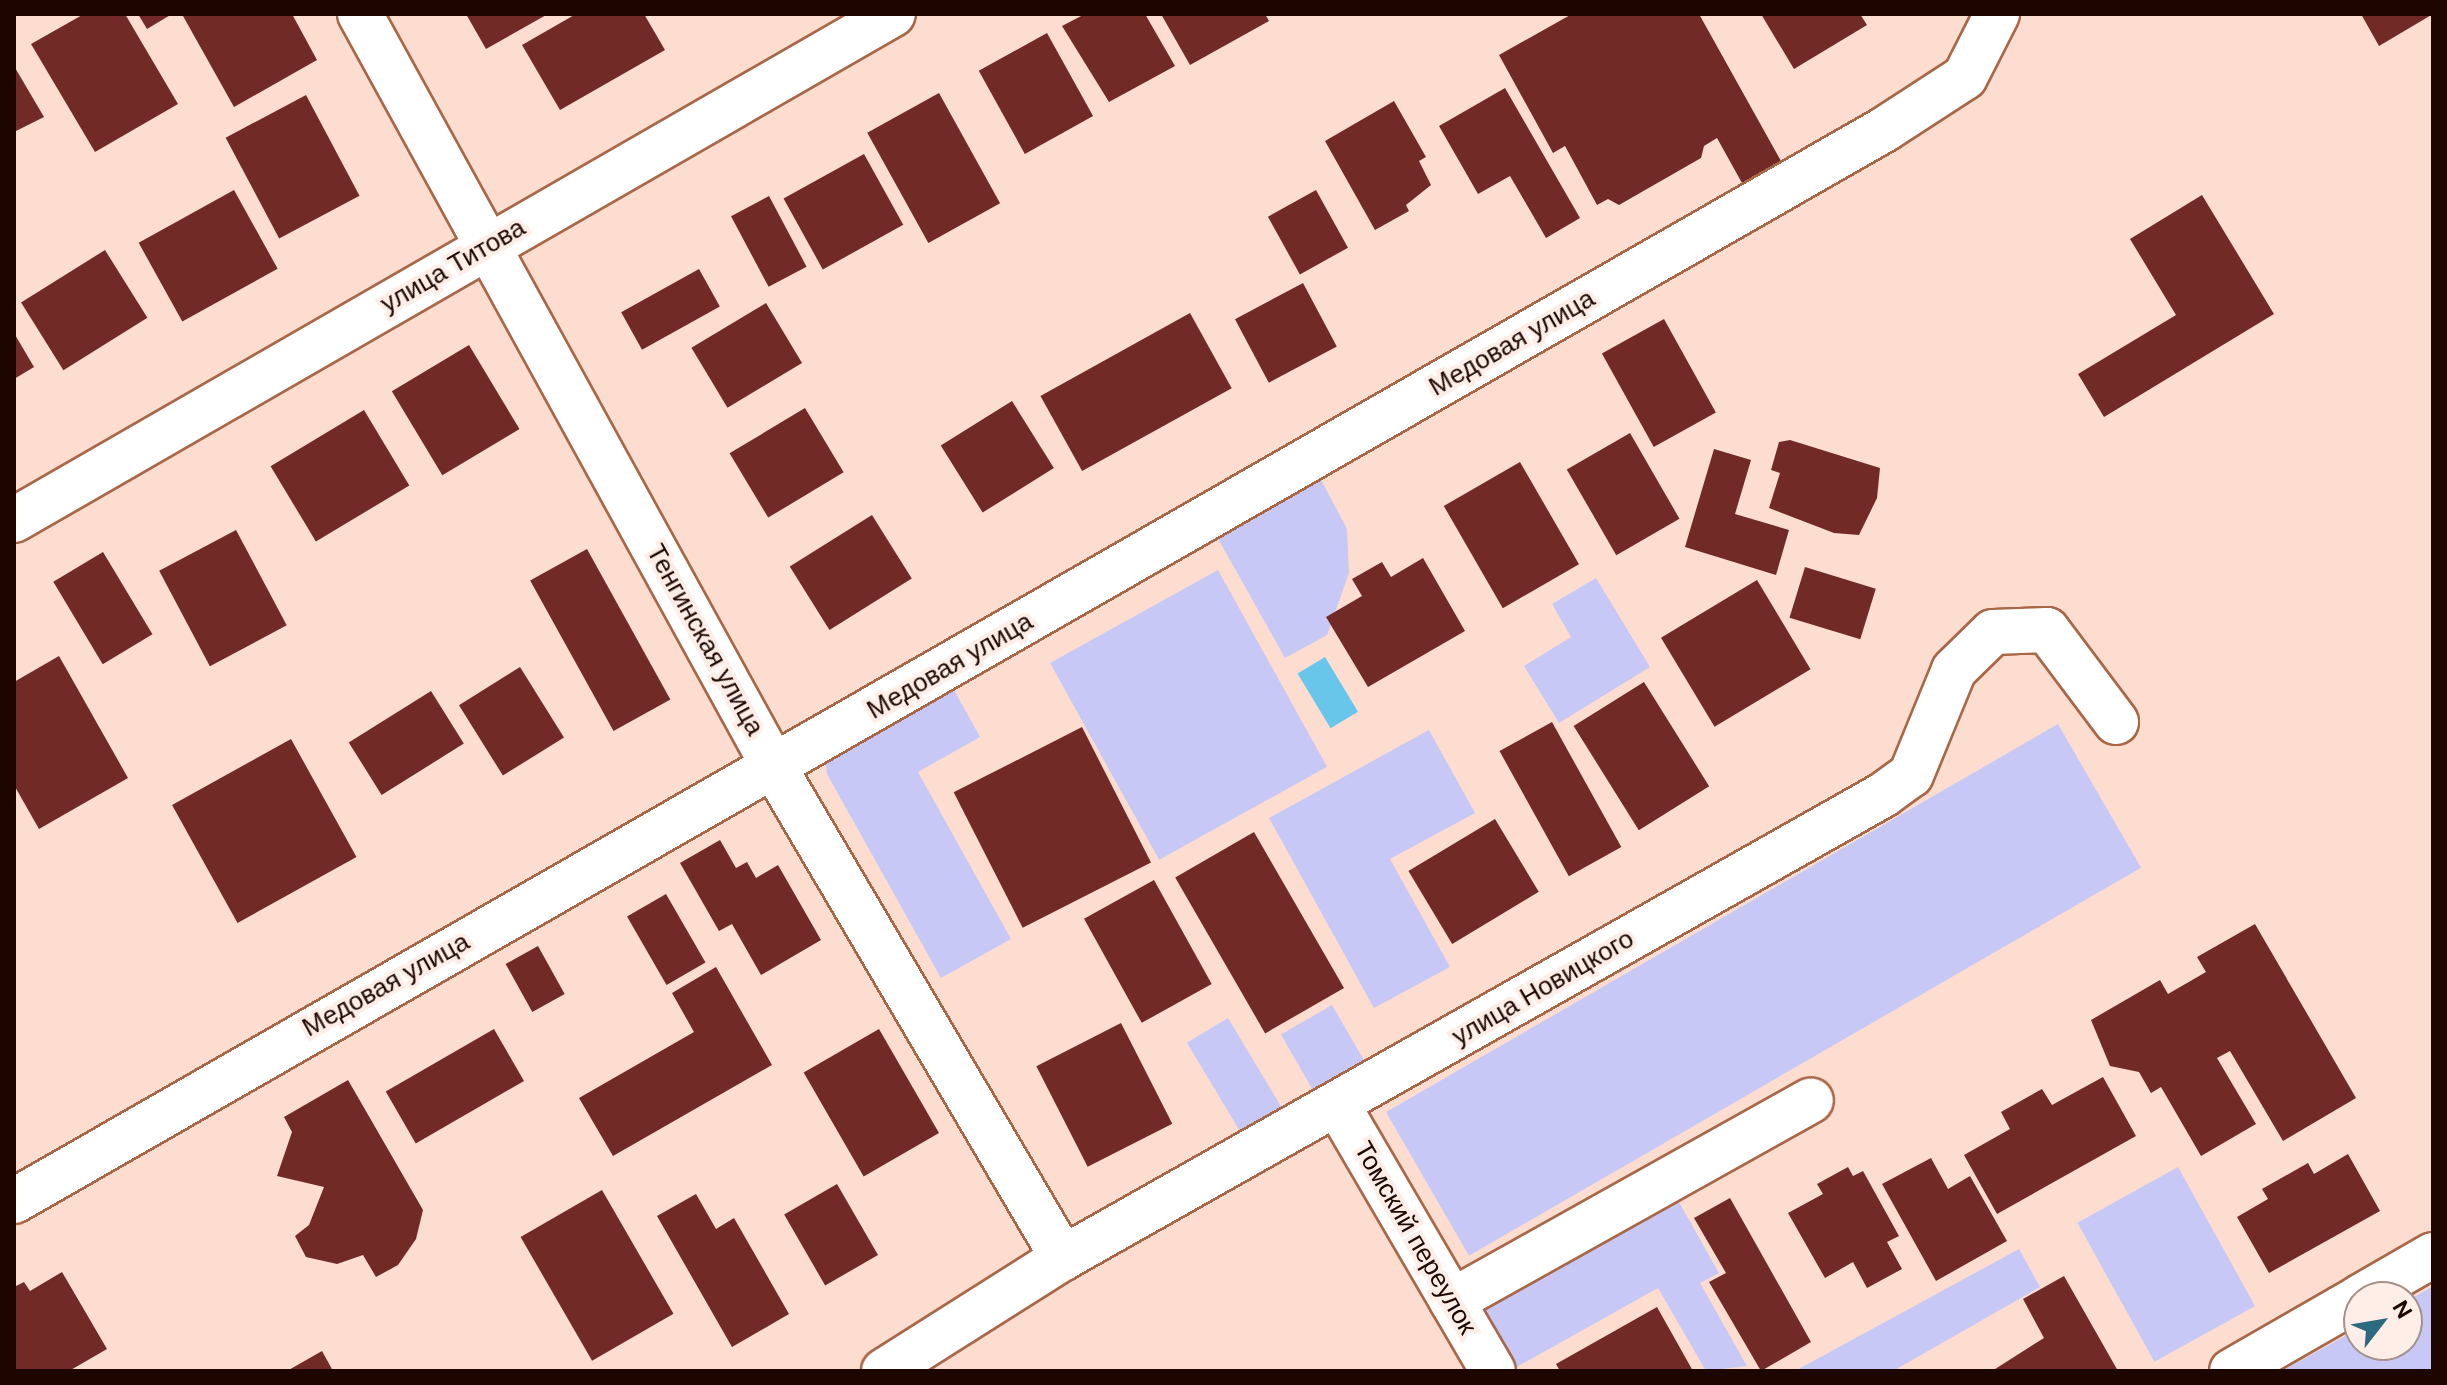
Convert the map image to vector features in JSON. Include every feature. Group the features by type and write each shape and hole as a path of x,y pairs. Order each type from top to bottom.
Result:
{"street":[{"name":"Тенгинская улица","path":"360,14 774,767 1063,1258"},
{"name":"улица Титова","path":"14,520 893,14"},
{"name":"Медовая улица","path":"14,1201 1885,129 1965,77 1997,14"},
{"name":"улица Новицкого","path":"884,1371 1063,1258 1901,782 1911,775 1954,670 1993,632 2047,630 2116,722"},
{"path":"1452,1301 1811,1100"},
{"name":"Томский переулок","path":"1337,1104 1493,1371"},
{"path":"2388,1281 2433,1255"},
{"path":"2232,1371 2343,1307"}],"shaded area":[{"path":"1316,470 1347,529 1349,573 1327,635 1285,658 1212,528"},
{"path":"1218,570 1327,767 1159,860 1050,663"},
{"path":"1596,578 1650,667 1559,723 1524,666 1571,637 1552,604"},
{"path":"1325,657 1358,712 1331,728 1298,673"},
{"path":"948,679 980,737 918,772 1011,939 941,978 827,774 825,753"},
{"path":"2058,724 2141,868 1469,1256 1386,1112"},
{"path":"1429,730 1475,813 1390,859 1450,967 1374,1008 1269,818"},
{"path":"1332,1005 1366,1065 1315,1094 1281,1034"},
{"path":"1228,1018 1285,1113 1244,1138 1187,1043"},
{"path":"2178,1167 2255,1306 2155,1362 2077,1223"},
{"path":"1675,1195 1719,1273 1700,1283 1747,1366 1706,1371 1658,1288 1515,1368 1479,1305"},
{"path":"2019,1249 2040,1287 1893,1371 1795,1371"},
{"path":"2433,1286 2433,1371 2282,1371 2343,1337 2343,1361 2423,1361 2423,1292"}],"building":[{"path":"84,14 125,14 178,104 95,152 31,44"},
{"path":"138,14 172,14 147,29"},
{"path":"292,14 317,60 234,107 183,16"},
{"path":"466,14 548,14 486,49"},
{"path":"576,14 644,14 665,50 560,110 522,45"},
{"path":"1085,14 1145,14 1175,66 1109,102 1062,26"},
{"path":"1161,14 1265,14 1269,21 1190,65"},
{"path":"1572,14 1699,14 1781,161 1742,183 1717,138 1704,146 1701,158 1619,205 1608,199 1597,205 1565,146 1553,153 1499,55"},
{"path":"1761,14 1860,14 1867,25 1794,69"},
{"path":"2361,14 2433,14 2379,46"},
{"path":"1047,33 1093,116 1025,154 979,71"},
{"path":"14,66 44,117 14,132"},
{"path":"1505,88 1580,218 1546,238 1510,176 1478,194 1439,126"},
{"path":"939,93 1000,203 928,243 867,133"},
{"path":"306,95 360,196 279,238 226,138"},
{"path":"1394,101 1426,157 1419,161 1431,185 1406,205 1409,211 1375,230 1325,141"},
{"path":"864,154 903,225 823,269 784,199"},
{"path":"234,190 278,269 182,322 139,243"},
{"path":"1316,190 1348,248 1300,274 1268,217"},
{"path":"2202,195 2274,314 2104,417 2078,374 2176,315 2130,239"},
{"path":"769,196 807,267 769,287 731,216"},
{"path":"105,250 147,318 63,370 21,302"},
{"path":"699,269 720,307 642,350 621,312"},
{"path":"1303,283 1337,347 1269,383 1235,319"},
{"path":"766,303 802,363 727,408 691,348"},
{"path":"1190,313 1232,388 1082,471 1040,396"},
{"path":"1664,319 1716,413 1654,447 1602,353"},
{"path":"14,333 34,367 14,379"},
{"path":"469,345 519,429 442,475 392,391"},
{"path":"1012,401 1054,468 983,513 941,446"},
{"path":"805,408 844,472 768,518 730,453"},
{"path":"364,410 409,485 316,542 271,466"},
{"path":"1630,433 1680,519 1616,555 1567,470"},
{"path":"1790,440 1880,468 1877,498 1859,535 1834,533 1769,508 1780,473 1771,470 1779,442"},
{"path":"1714,449 1751,460 1735,514 1789,530 1776,575 1685,547"},
{"path":"1520,462 1579,564 1503,608 1444,506"},
{"path":"872,515 912,579 829,630 790,566"},
{"path":"236,530 287,625 210,666 159,571"},
{"path":"587,549 670,699 614,731 530,581"},
{"path":"103,552 152,634 103,664 53,582"},
{"path":"1423,558 1465,631 1368,687 1326,617 1362,596 1352,579 1382,562 1391,577"},
{"path":"1805,567 1876,589 1860,639 1790,618"},
{"path":"1757,580 1811,669 1715,727 1661,638"},
{"path":"59,656 128,778 39,829 14,785 14,682"},
{"path":"520,667 564,737 503,776 459,705"},
{"path":"1644,682 1709,786 1639,830 1574,726"},
{"path":"431,691 464,744 382,795 349,742"},
{"path":"1552,722 1621,847 1569,876 1500,751"},
{"path":"1082,727 1151,862 1023,928 954,792"},
{"path":"291,739 356,857 238,923 172,805"},
{"path":"1495,819 1539,892 1452,944 1408,871"},
{"path":"1254,832 1344,988 1265,1033 1175,878"},
{"path":"720,840 736,868 747,862 756,878 778,865 821,940 761,975 732,924 719,931 680,863"},
{"path":"1154,880 1212,984 1142,1023 1084,919"},
{"path":"666,894 706,962 667,985 627,916"},
{"path":"2255,924 2356,1098 2283,1141 2230,1051 2217,1058 2256,1124 2201,1156 2161,1087 2151,1093 2139,1072 2110,1066 2091,1020 2160,980 2168,994 2206,972 2197,957"},
{"path":"538,946 565,994 532,1012 506,964"},
{"path":"716,967 772,1065 613,1156 579,1098 694,1032 672,993"},
{"path":"1121,1023 1172,1124 1088,1167 1036,1066"},
{"path":"494,1029 524,1081 416,1143 386,1092"},
{"path":"879,1029 939,1133 864,1176 804,1072"},
{"path":"2103,1077 2136,1136 1997,1214 1964,1155 2010,1129 2001,1112 2042,1089 2052,1105"},
{"path":"348,1080 423,1210 416,1239 398,1265 376,1277 363,1255 337,1264 306,1257 295,1236 309,1225 324,1187 277,1176 292,1132 284,1117"},
{"path":"2348,1154 2380,1211 2269,1273 2237,1217 2268,1199 2262,1189 2308,1163 2314,1174"},
{"path":"1931,1158 1948,1189 1970,1176 2007,1241 1936,1281 1882,1184"},
{"path":"1848,1167 1853,1176 1863,1171 1899,1236 1887,1242 1902,1269 1867,1288 1853,1262 1825,1278 1788,1213 1823,1194 1817,1184"},
{"path":"837,1184 878,1255 825,1286 784,1214"},
{"path":"602,1190 674,1314 592,1361 521,1237"},
{"path":"696,1194 716,1229 734,1218 789,1314 732,1347 657,1216"},
{"path":"1730,1198 1811,1342 1761,1371 1709,1282 1726,1273 1694,1218"},
{"path":"62,1272 107,1349 69,1371 14,1371 14,1287 24,1282 30,1291"},
{"path":"2064,1276 2118,1371 1992,1371 2044,1338 2023,1299"},
{"path":"1657,1307 1693,1371 1560,1371 1556,1364"},
{"path":"322,1351 333,1371 287,1371"}]}
